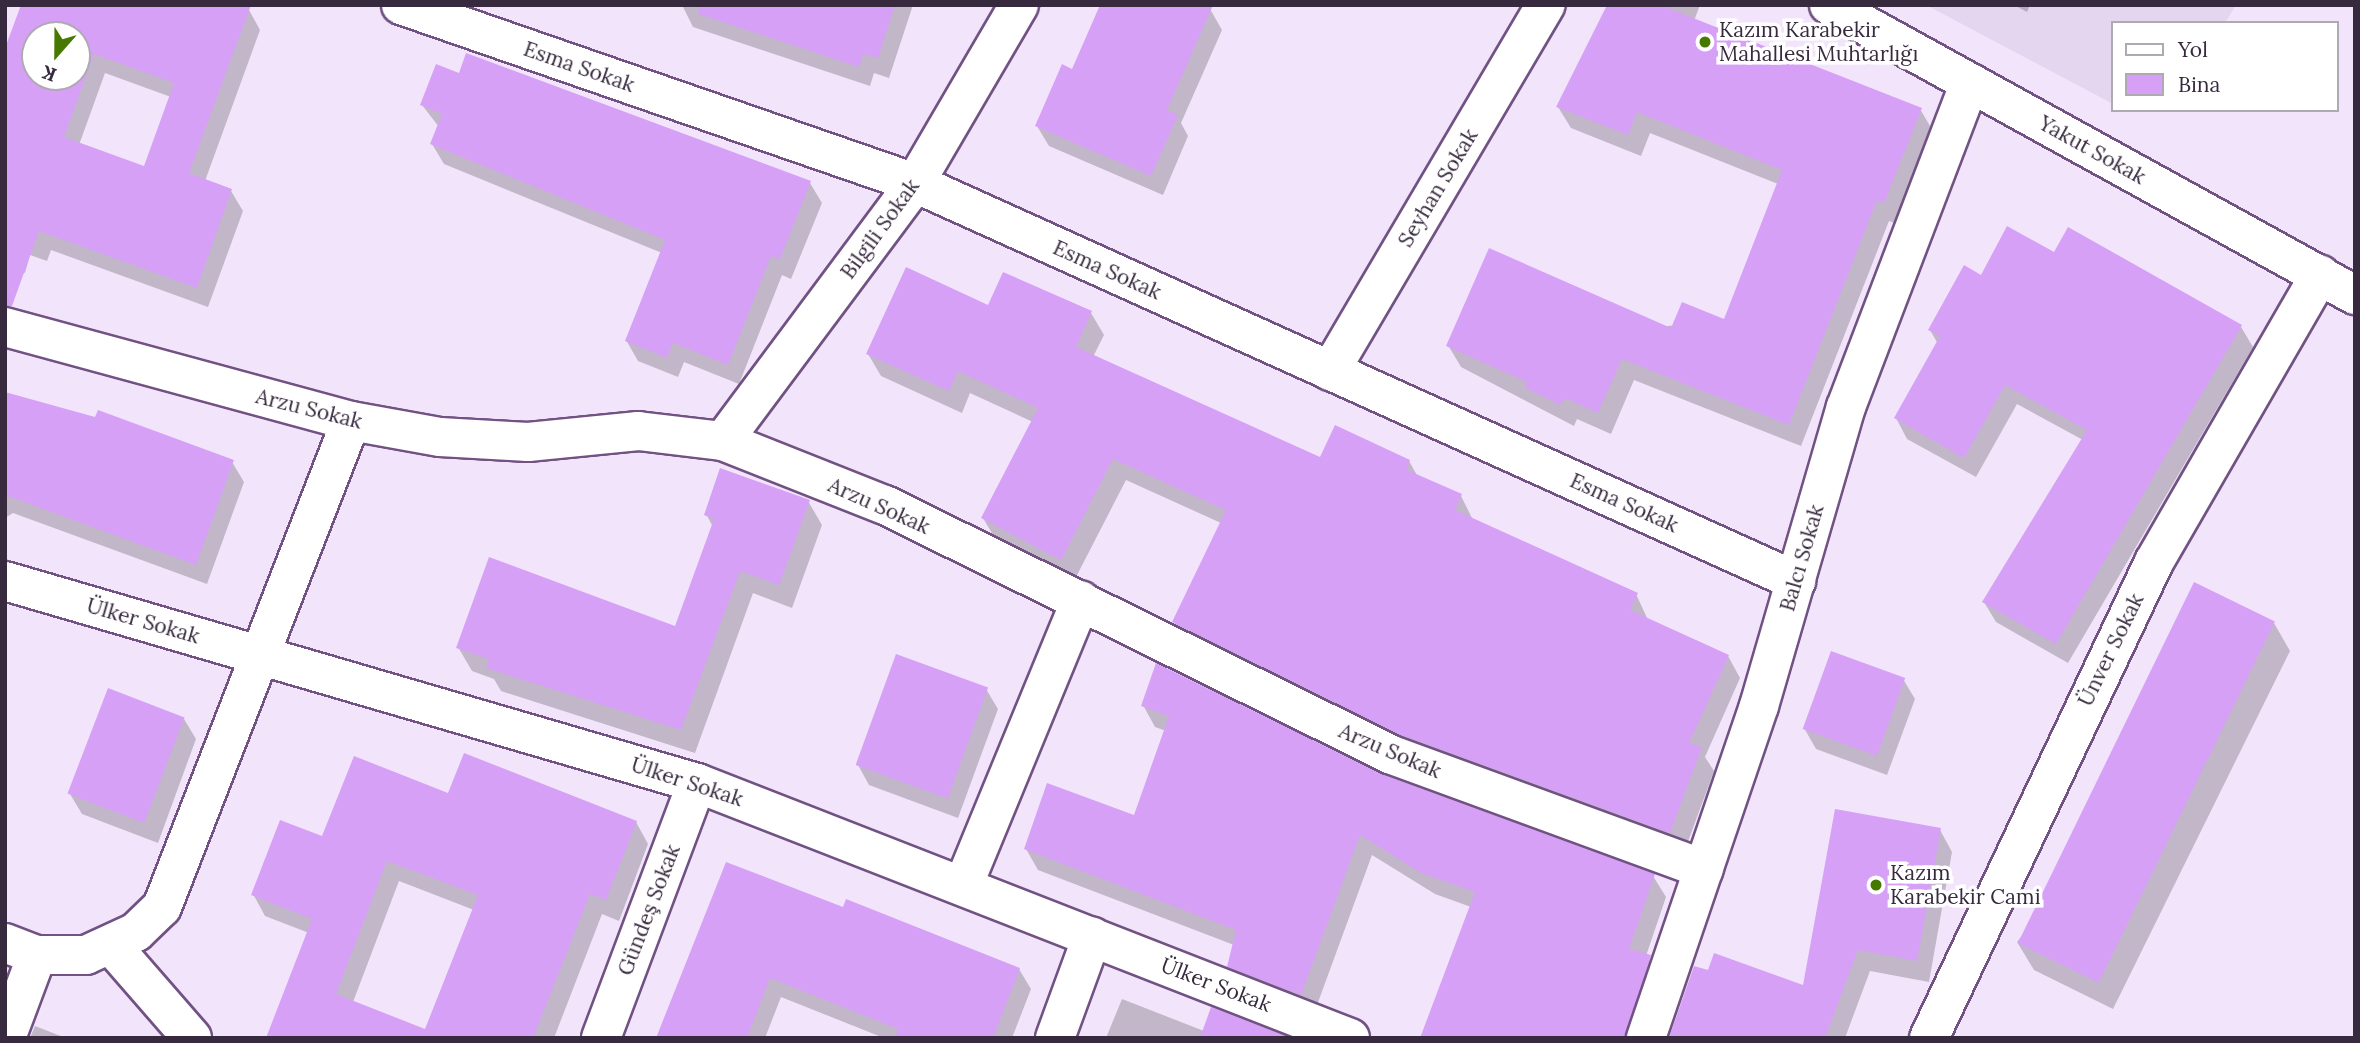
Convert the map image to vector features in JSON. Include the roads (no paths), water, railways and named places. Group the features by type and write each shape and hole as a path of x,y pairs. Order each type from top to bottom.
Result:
{"street":[{"name":"Esma Sokak","path":"401,5 915,183 1796,581"},
{"name":"Bilgili Sokak","path":"723,442 915,183 1019,5"},
{"name":"Seyhan Sokak","path":"1330,371 1546,5"},
{"name":"Yakut Sokak","path":"1829,5 2355,295"},
{"name":"Balcı Sokak","path":"1646,1038 1704,869 1796,581 1846,407 1970,83"},
{"name":"Ünver Sokak","path":"1929,1038 2154,562 2319,275"},
{"name":"Arzu Sokak","path":"5,327 351,421 452,438 528,442 638,431 723,442 885,505 1392,755 1704,869"},
{"path":"6,1038 21,949 86,955 112,946 162,907 179,876 351,421"},
{"name":"Ülker Sokak","path":"5,581 697,783 1350,1038"},
{"path":"962,886 1081,600"},
{"name":"Gündeş Sokak","path":"601,1038 697,783"},
{"path":"1055,1038 1092,937"},
{"path":"112,946 192,1038"}],"place":[{"name":"Kazım Karabekir Mahallesi Muhtarlığı","path":"1705,42"},
{"name":"Kazım Karabekir Cami","path":"1876,885"}]}
